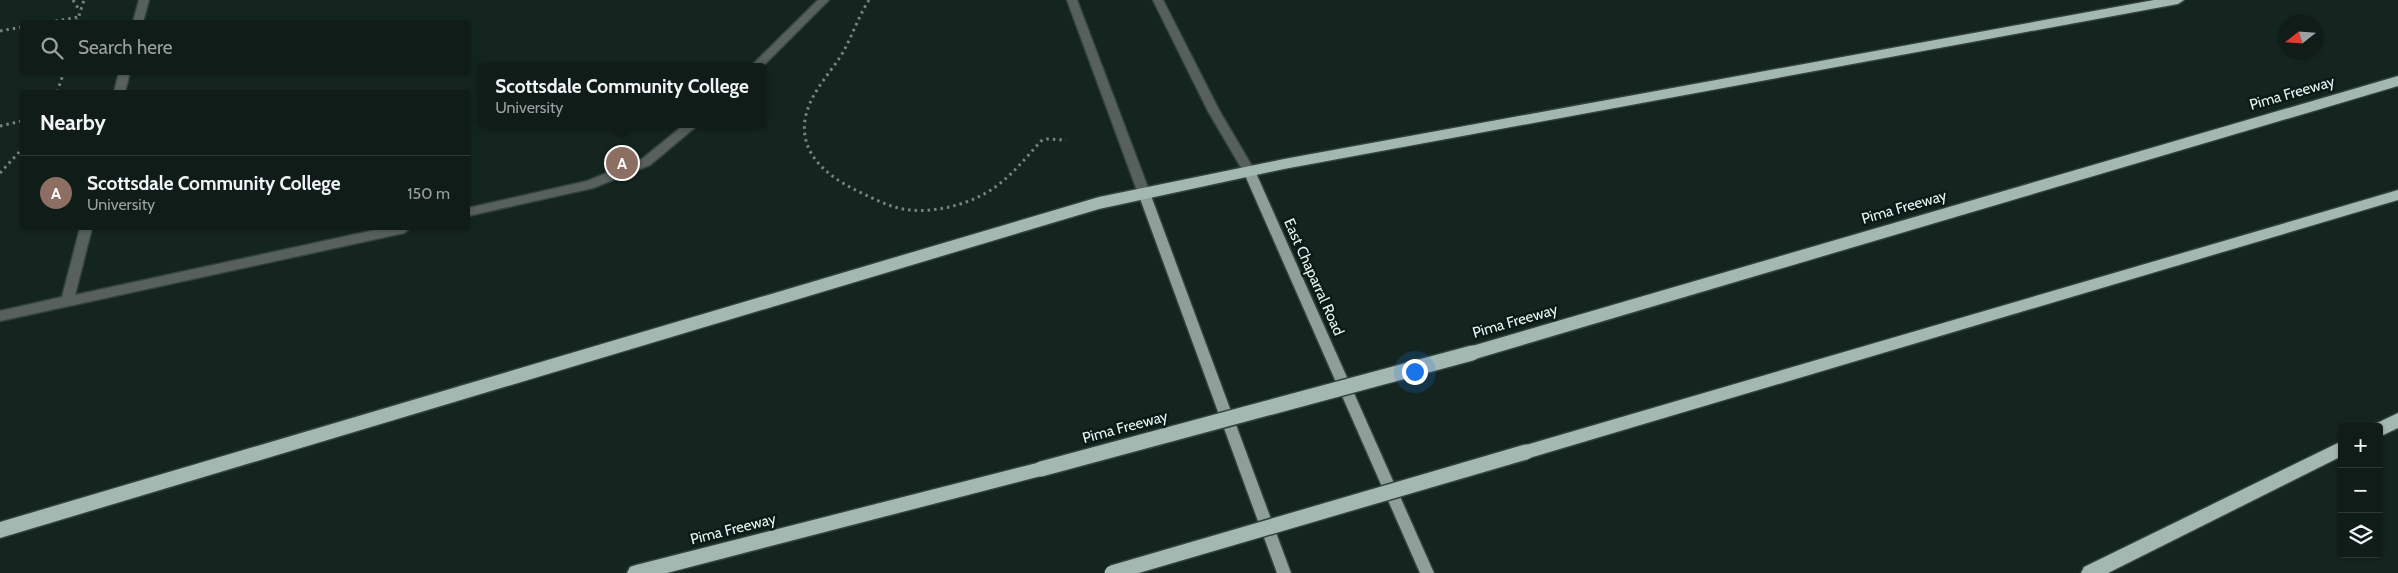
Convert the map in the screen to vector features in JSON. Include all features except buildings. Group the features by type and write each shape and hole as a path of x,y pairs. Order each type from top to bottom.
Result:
{"highway":[{"path":"0,530 766,301 942,252 1100,203 1284,164 2178,0"},
{"name":"Pima Freeway","path":"636,573 1041,469 1472,353 2398,81"},
{"path":"1112,573 2398,195"},
{"path":"2383,428 2398,420"},
{"path":"2090,573 2338,450"}],"main road":[{"name":"East Chaparral Road","path":"1250,172 1427,573"},
{"path":"1144,193 1284,573"}],"street":[{"path":"139,20 144,0"},
{"path":"759,63 824,0"},
{"path":"1072,0 1144,193"},
{"name":"East Chaparral Road","path":"1158,0 1214,111 1250,172"},
{"path":"120,90 124,75"},
{"path":"470,212 589,185 646,162 687,128"},
{"path":"67,301 85,230"},
{"path":"0,316 395,230"}],"path":[{"path":"73,0 80,11"},
{"path":"77,20 84,0"},
{"path":"869,0 842,54 816,93 807,112 805,130 808,147 819,166 840,184 892,206 910,210 934,210 978,198 1004,182 1041,141 1047,138 1066,140"},
{"path":"61,20 78,17"},
{"path":"0,32 20,27"},
{"path":"58,90 63,75"},
{"path":"0,126 20,121"},
{"path":"0,173 20,151"}],"place":[{"name":"Scottsdale Community College","path":"622,163"}]}
